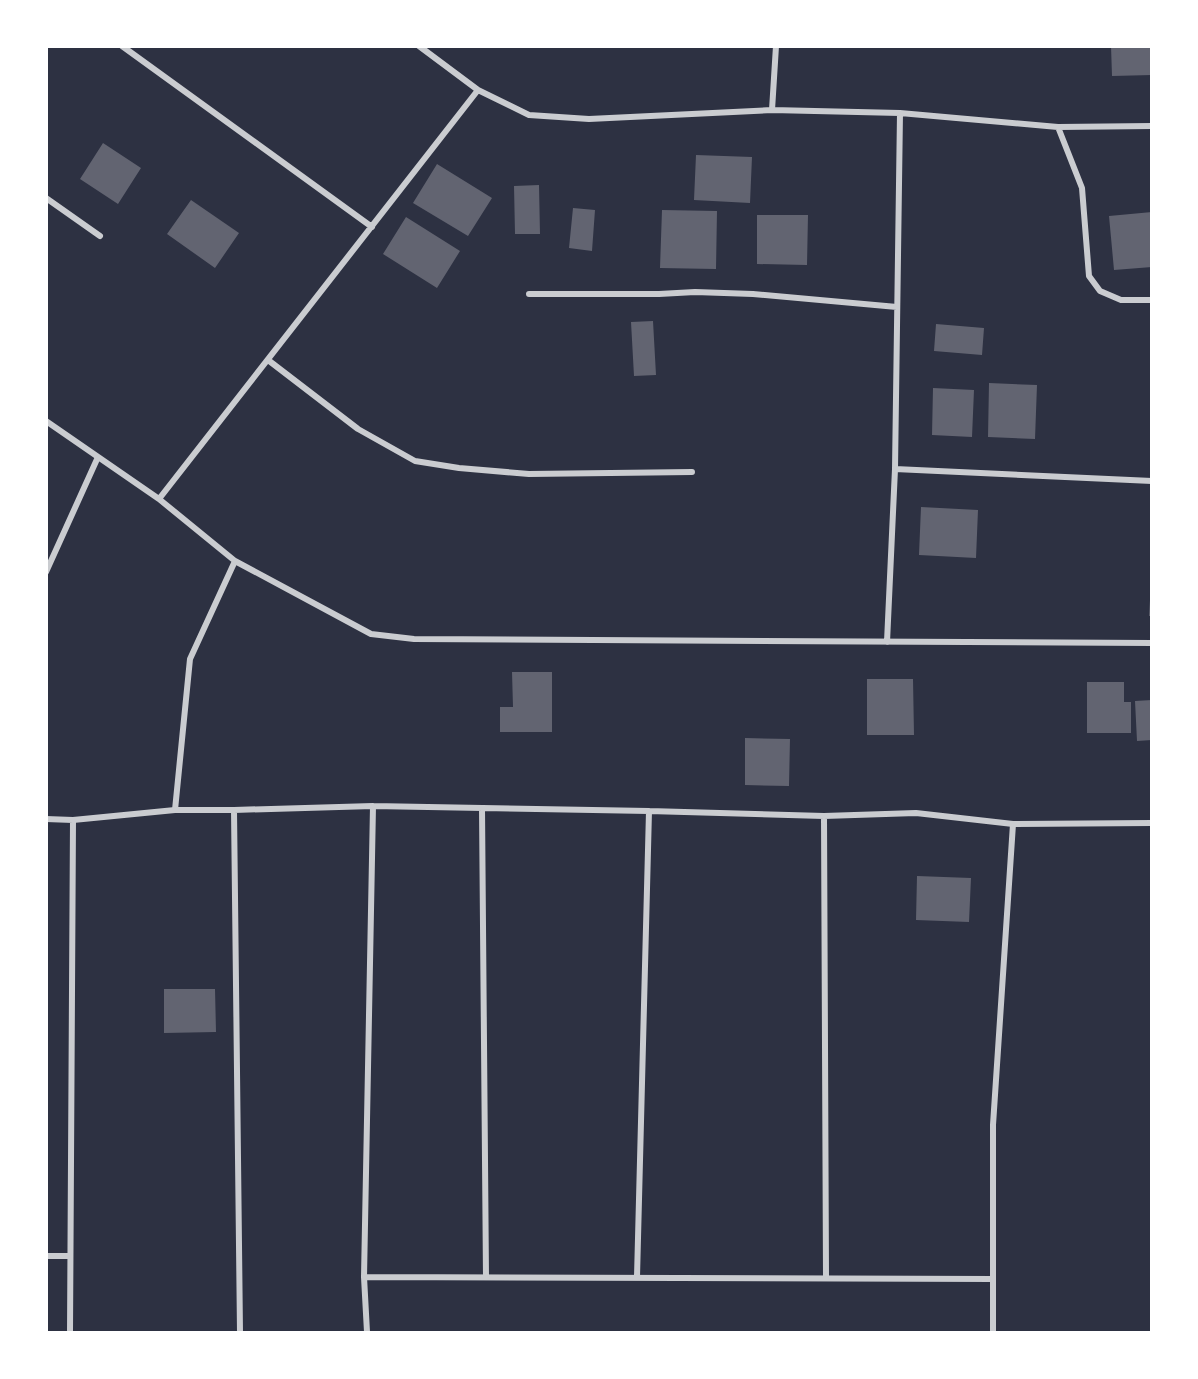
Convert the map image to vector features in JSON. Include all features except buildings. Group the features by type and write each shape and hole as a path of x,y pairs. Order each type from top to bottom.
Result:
{"street":[{"path":"122,46 372,227"},
{"path":"418,46 478,90 530,115 589,119 772,110 900,113 1058,128 1152,126"},
{"path":"772,110 776,46"},
{"path":"159,499 478,90"},
{"path":"887,642 895,469 900,113"},
{"path":"1058,128 1082,188 1089,276 1100,291 1121,300 1152,300"},
{"path":"46,198 100,236"},
{"path":"529,294 695,292 753,294 897,308"},
{"path":"268,360 358,429 415,461 459,468 529,474 692,472"},
{"path":"46,421 159,499 235,561 371,634 414,639 1152,643"},
{"path":"46,572 98,457"},
{"path":"895,469 1152,481"},
{"path":"175,810 190,659 235,561"},
{"path":"367,1332 364,1277 374,806"},
{"path":"46,819 74,820 175,810 374,806 650,810 824,816 916,813 1013,824 1152,823"},
{"path":"482,808 486,1277"},
{"path":"234,810 240,1332"},
{"path":"637,1277 650,810"},
{"path":"824,816 826,1278"},
{"path":"70,1332 74,820"},
{"path":"993,1332 993,1125 1013,824"},
{"path":"46,1256 70,1256"},
{"path":"364,1277 993,1279"}]}
